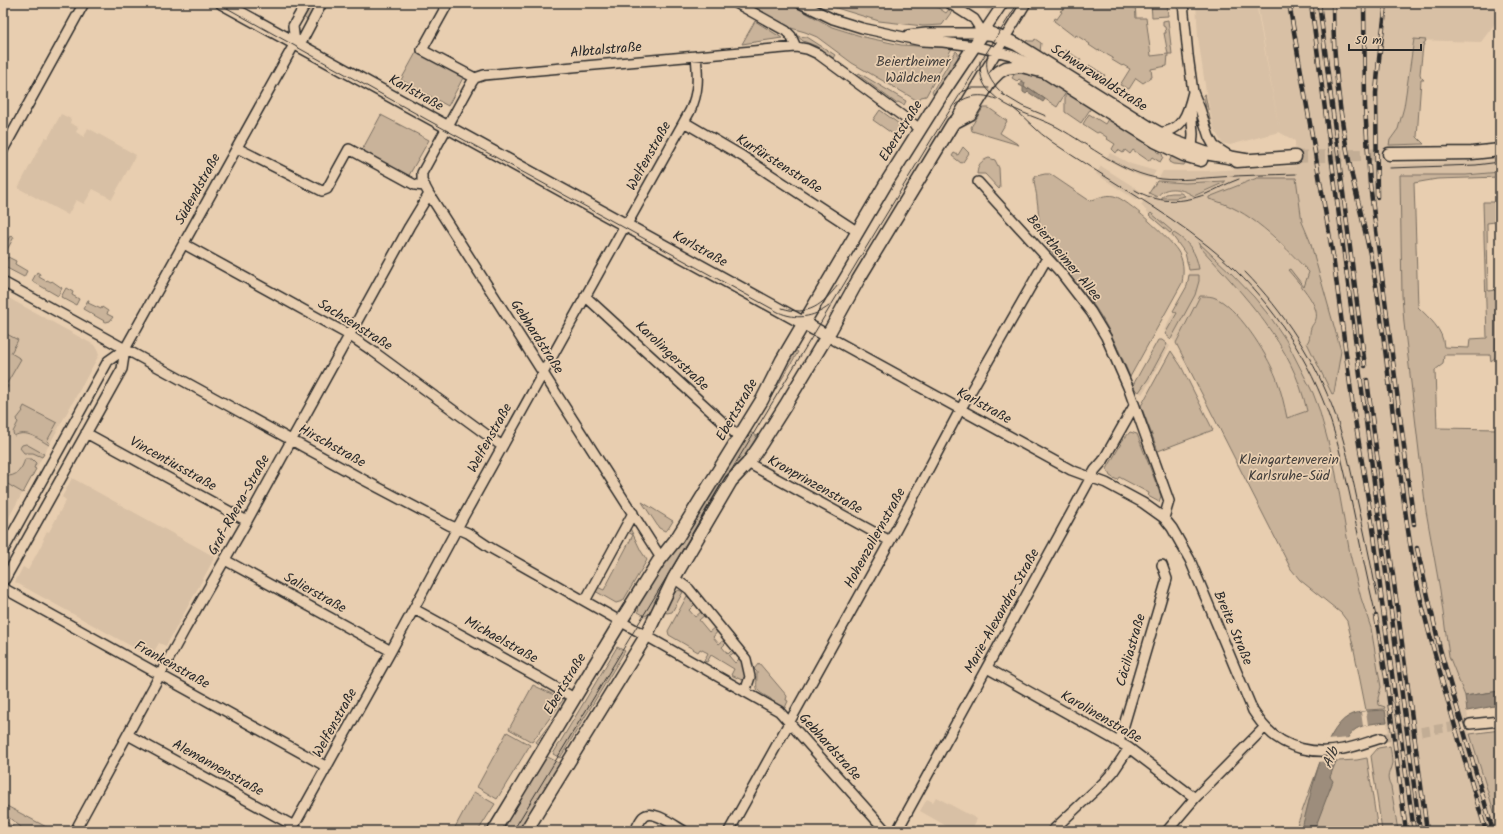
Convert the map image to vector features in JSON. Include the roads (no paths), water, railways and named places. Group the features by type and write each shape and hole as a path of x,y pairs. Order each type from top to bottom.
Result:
{"main road":[{"name":"Karlstraße","path":"222,3 827,336"},
{"name":"Schwarzwaldstraße","path":"983,33 992,34 1026,49 1158,133 1210,162 1295,157"},
{"name":"Ebertstraße","path":"494,831 660,558 677,538 762,400 777,369 803,323 920,129 983,33"},
{"name":"Schwarzwaldstraße","path":"953,123 970,114 991,80 999,72 1006,68 1022,66 1045,72 1155,141 1172,150 1194,154 1205,153 1245,160"},
{"path":"526,831 646,636 674,578 731,481 748,463 766,436 953,123"},
{"path":"1389,154 1472,153 1500,150"}],"street":[{"path":"3,150 84,3"},
{"path":"295,43 293,26 306,3"},
{"name":"Südendstraße","path":"3,580 5,579 122,369 125,349 295,43 303,39 322,3"},
{"path":"427,190 422,181 422,173 448,128 474,78 422,50 448,3"},
{"path":"736,3 786,31 791,36 796,47 807,49 818,54 920,129"},
{"path":"800,3 833,19 877,32 922,41 974,46 996,51"},
{"path":"949,3 974,19 983,33"},
{"name":"Ebertstraße","path":"983,33 1003,3"},
{"path":"953,123 1026,3"},
{"path":"1183,3 1193,92 1209,137 1214,146 1231,157"},
{"path":"903,36 926,33 983,33"},
{"name":"Albtalstraße","path":"474,78 484,75 796,47"},
{"name":"Schwarzwaldstraße","path":"996,51 1011,55 1045,72"},
{"name":"Welfenstraße","path":"292,828 391,651 585,296 694,103 698,87 696,56"},
{"path":"1158,133 1164,133 1172,129 1184,120 1193,92"},
{"path":"1190,103 1194,154"},
{"name":"Kurfürstenstraße","path":"684,122 742,156 858,232"},
{"path":"237,148 322,190 326,189 349,149 427,190"},
{"name":"Beiertheimer Allee","path":"978,182 1048,258 1081,298 1106,337 1134,406"},
{"name":"Graf-Rhena-Straße","path":"75,831 409,227 427,190"},
{"name":"Gebhardstraße","path":"427,190 633,513 660,558"},
{"name":"Sachsenstraße","path":"184,244 349,335 502,446"},
{"name":"Hohenzollernstraße","path":"729,831 890,541 960,410 1048,258"},
{"name":"Hirschstraße","path":"3,282 291,440 457,529 468,533 489,547 646,636"},
{"name":"Karolingerstraße","path":"585,296 739,437"},
{"name":"Karlstraße","path":"827,336 1071,470 1106,483 1152,509 1164,518"},
{"name":"Südendstraße","path":"3,551 108,361 125,349"},
{"path":"1134,406 1169,501 1164,518"},
{"name":"Marie-Alexandra-Straße","path":"897,831 1095,470 1103,461 1134,406"},
{"name":"Vincentiusstraße","path":"86,433 247,521"},
{"name":"Kronprinzenstraße","path":"748,463 890,541"},
{"path":"50,466 64,473"},
{"path":"585,601 633,513"},
{"name":"Breite Straße","path":"1164,518 1177,534 1190,560 1249,703 1265,727 1280,740 1307,750 1322,751 1344,749 1381,738"},
{"name":"Salierstraße","path":"225,560 391,651"},
{"name":"Cäciliastraße","path":"1119,742 1167,579 1162,565"},
{"path":"674,578 688,590 746,659 750,677 745,692"},
{"name":"Frankenstraße","path":"3,588 326,767"},
{"name":"Michaelstraße","path":"414,609 543,679 574,698"},
{"name":"Gebhardstraße","path":"646,636 779,712 886,831"},
{"name":"Karolinenstraße","path":"987,668 1129,748 1196,798"},
{"path":"1470,724 1500,721"},
{"path":"1167,831 1196,798 1265,727"},
{"name":"Alemannenstraße","path":"128,735 292,828"},
{"path":"1052,831 1103,783 1113,772 1129,748"},
{"path":"635,831 643,817 648,814 656,815 684,831"}],"water":[{"path":"1022,81 1025,83 1024,87 1028,90 1029,88 1045,99 1043,102 1028,92 1026,94 1023,92 1023,87 1019,85"},
{"path":"1500,691 1500,705 1467,711 1465,696"},
{"name":"Alb","path":"1385,710 1387,722 1359,727 1348,738 1340,751 1330,777 1333,781 1314,831 1301,831 1324,751 1339,724 1349,716 1358,713"}],"tunnel":[{"path":"1295,157 1389,154"},
{"path":"1381,738 1470,724"}],"tram line":[{"path":"218,3 778,312 785,315 798,317 817,313 829,306"},
{"path":"513,831 933,137 1018,3"},
{"path":"988,53 987,67 990,78 997,88 1007,97"},
{"path":"980,61 981,74 987,89 1005,104 1057,127 1107,158 1133,171 1147,176 1176,180 1296,174"},
{"path":"960,93 971,88 989,88"},
{"path":"1002,94 1022,106 1046,116"},
{"path":"955,105 964,99 974,96 985,96 996,99"},
{"path":"1012,107 1041,134 1052,142 1151,205 1208,246 1244,278 1275,315 1289,335 1312,376 1331,423 1339,448 1376,616"},
{"path":"1390,168 1476,165 1500,162"},
{"path":"1135,190 1152,198 1178,201 1206,194 1239,179"},
{"path":"1245,272 1273,304 1298,338 1327,394 1339,425 1348,456 1377,595"},
{"path":"782,308 800,311 807,310 820,303 838,285"}],"railway":[{"path":"1289,3 1333,256 1353,407 1374,535 1414,831"},
{"path":"1311,3 1420,831"},
{"path":"1319,3 1365,366"},
{"path":"1333,3 1334,46 1344,133 1352,176 1375,277 1404,507 1416,578 1443,684 1486,831"},
{"path":"1364,3 1365,107 1370,184 1414,524"},
{"path":"1377,197 1376,93 1386,3"},
{"path":"1367,380 1427,831"},
{"path":"1417,548 1440,649 1493,831"},
{"path":"1376,616 1386,677 1406,831"}],"park label":[{"name":"Beiertheimer Wäldchen","path":"913,70"},
{"name":"Kleingartenverein Karlsruhe-Süd","path":"1289,468"}]}
